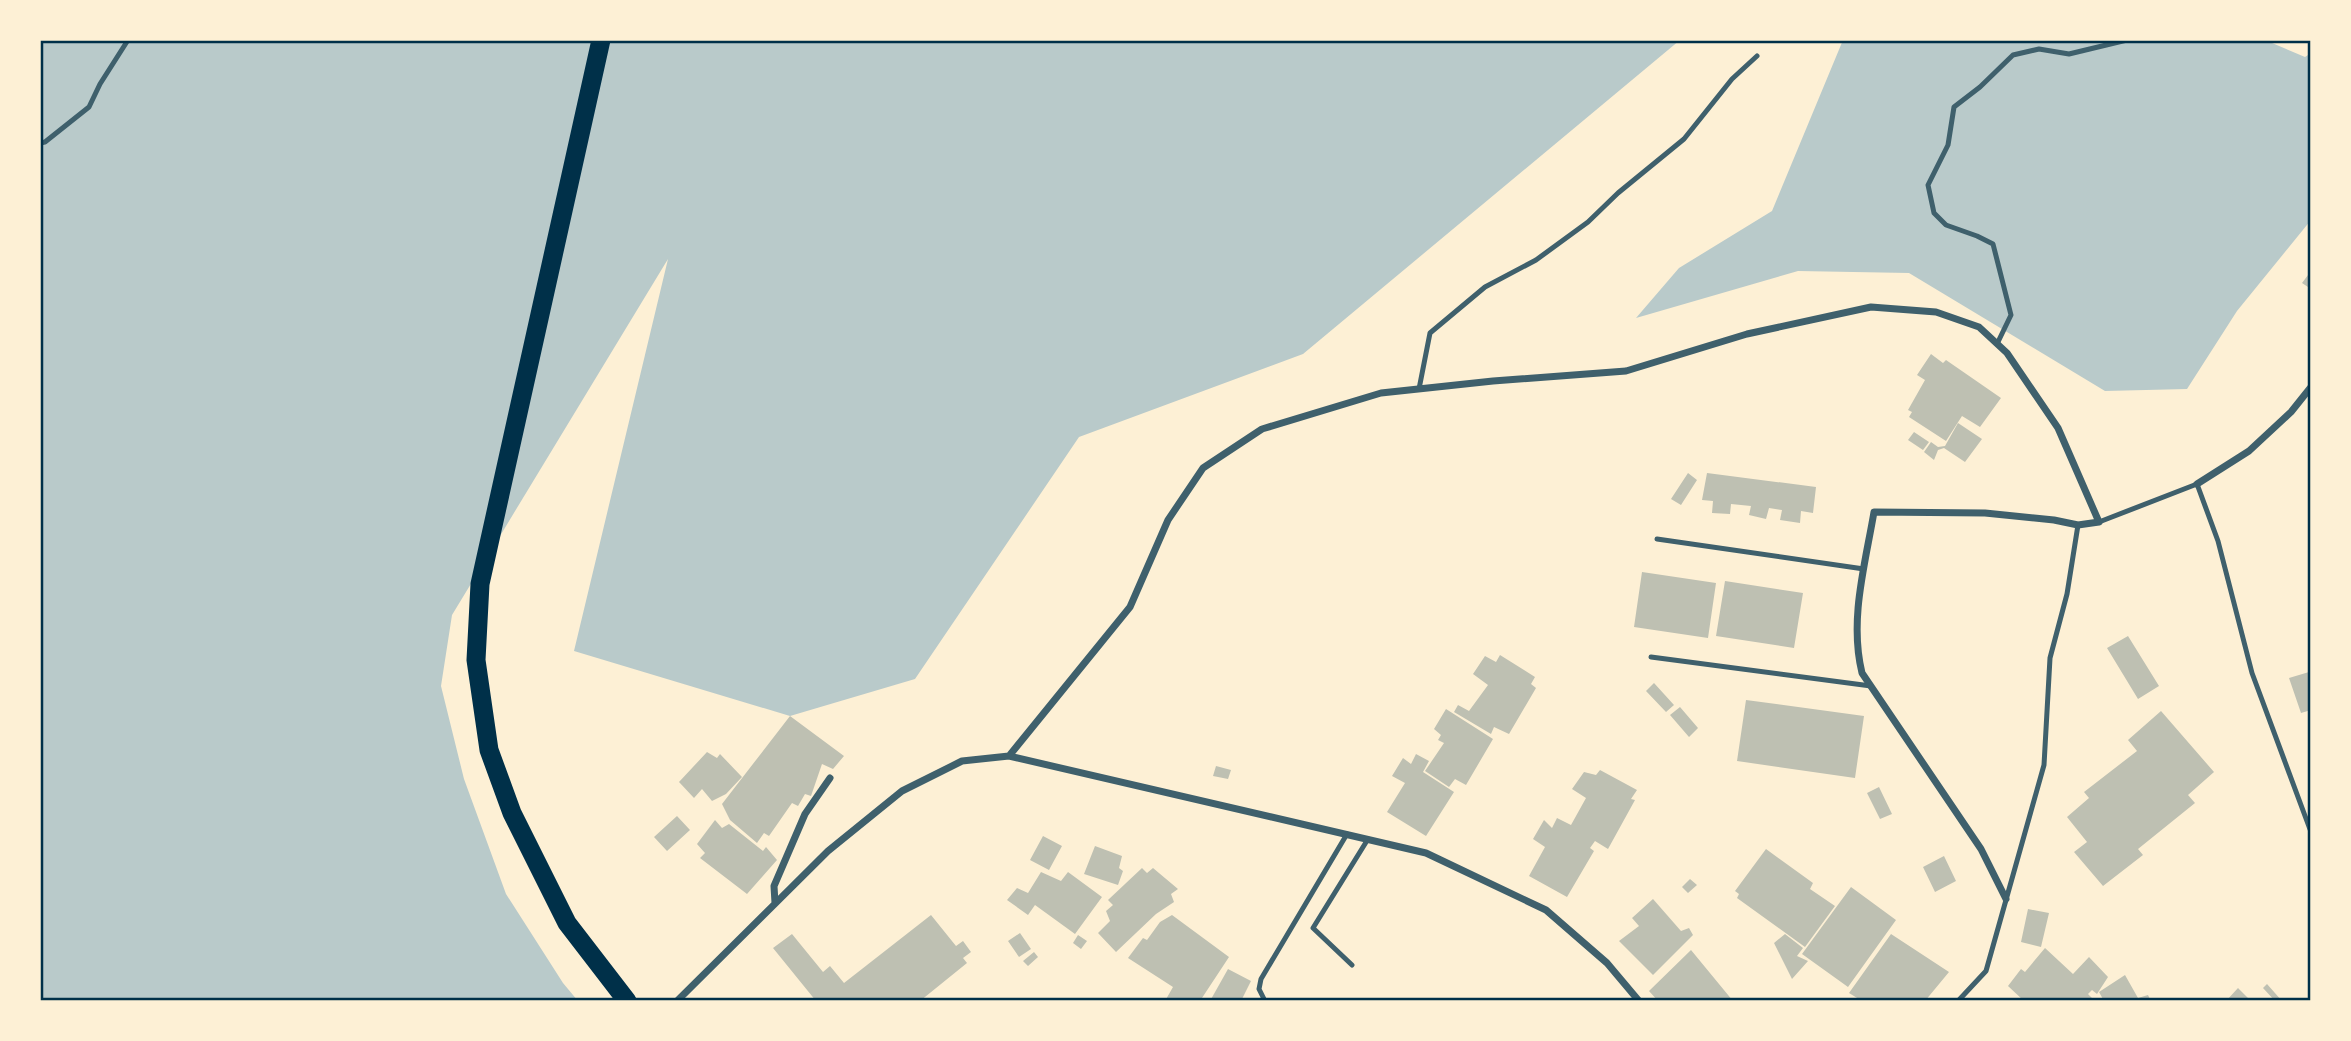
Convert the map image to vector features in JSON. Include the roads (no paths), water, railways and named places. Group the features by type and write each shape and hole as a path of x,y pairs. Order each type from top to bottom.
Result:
{"highway":[{"path":"601,40 480,584 476,660 489,750 512,813 567,923 627,1001"}],"street":[{"path":"1009,757 1130,607 1168,520 1203,468 1262,429 1381,393 1626,371 1747,334 1871,307 1936,312 1979,327 2007,353 2058,428 2099,522 2078,525 1985,513 1874,512 1859,597 1856,650 1862,673 1981,849 2006,899"},
{"path":"2197,484 2249,452 2291,412 2311,387"},
{"path":"677,1001 828,851 902,791 962,761 1009,757 1426,853 1546,910 1607,963 1639,1001"},
{"path":"775,903 774,886 805,814 830,778"}],"lane":[{"path":"40,143 45,142 89,107 128,40"},
{"path":"1997,344 2011,315 1993,244 1946,225 1934,213 1928,186 1948,145 1954,107 1980,87 2013,55 2039,49 2069,54 2127,40"},
{"path":"1419,389 1430,333 1485,287 1536,260 1588,222 1618,192 1684,139 1732,79 1757,56"},
{"path":"2099,522 2197,484 2218,541 2252,673 2311,832"},
{"path":"1958,1001 1986,971 2043,765 2050,658 2067,594 2078,525"},
{"path":"1657,539 1864,569"},
{"path":"1651,657 1871,686"},
{"path":"1265,1001 1259,989 1261,979 1347,835"},
{"path":"1352,965 1313,928 1368,839"}]}
